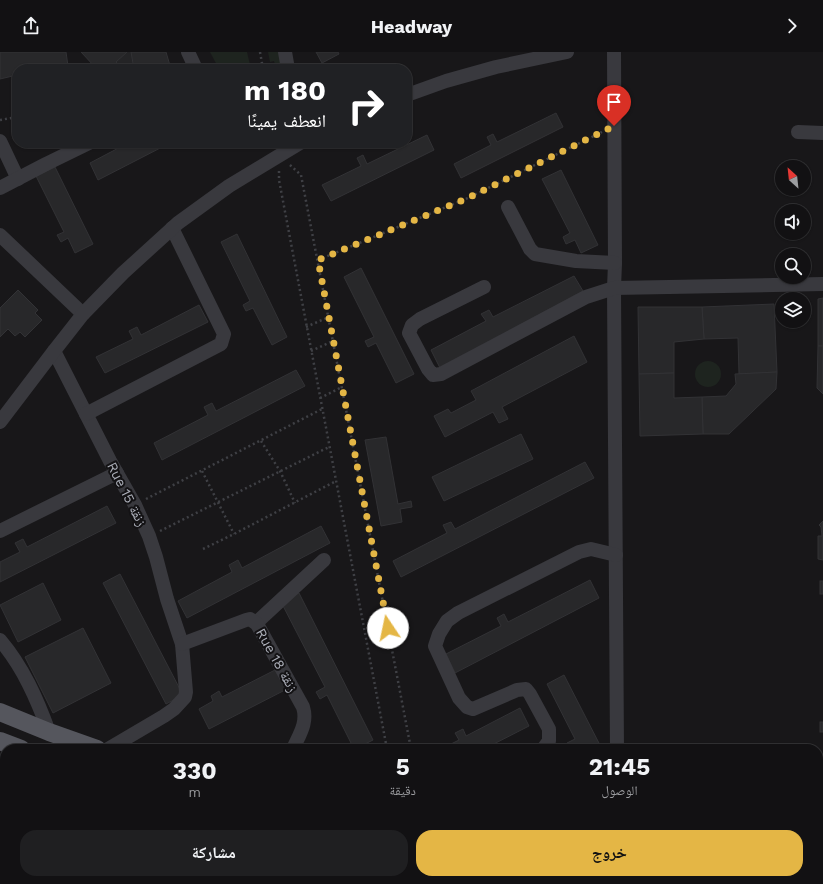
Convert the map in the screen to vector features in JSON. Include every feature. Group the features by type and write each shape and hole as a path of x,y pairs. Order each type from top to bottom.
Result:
{"main road":[{"path":"0,712 83,744"},
{"path":"0,740 10,744"}],"street":[{"path":"188,52 194,64"},
{"path":"285,52 287,64"},
{"path":"412,93 446,81 496,67 523,56 566,52"},
{"path":"614,52 617,744"},
{"path":"798,132 823,133"},
{"path":"0,141 18,179"},
{"path":"0,188 80,148"},
{"path":"0,422 83,314 123,273 172,228 229,186 292,148"},
{"path":"508,207 530,249 535,254 576,261 615,263"},
{"path":"86,414 221,344 224,334 172,228"},
{"path":"0,235 83,314"},
{"path":"484,287 412,324 409,333 428,369 433,375 441,374 586,297 614,288 823,284"},
{"name":"Rue 15 زنقة","path":"54,351 135,505 149,536 182,644 186,692 185,697 181,703 164,716 116,744"},
{"path":"0,531 117,473"},
{"path":"547,744 549,741 549,729 530,694 526,690 517,690 473,709 467,707 459,698 435,646 439,634 447,621 458,613 579,552 591,549 616,555"},
{"path":"256,623 324,560"},
{"name":"Rue 18 زنقة","path":"182,644 246,620 250,619 256,623 303,707 305,714 304,722 295,744"},
{"path":"0,640 18,664 39,707 49,732"}],"path":[{"path":"260,52 262,64"},
{"path":"0,120 12,118"},
{"path":"318,260 468,198 614,126"},
{"path":"280,155 301,175 410,744"},
{"path":"280,155 279,180 386,744"},
{"path":"306,327 328,317"},
{"path":"311,351 333,341"},
{"path":"320,398 342,387"},
{"path":"135,505 322,409"},
{"path":"261,441 280,471 295,503"},
{"path":"149,536 329,447"},
{"path":"202,471 234,534"},
{"path":"203,549 336,482"}],"shaded area":[{"path":"81,52 166,52 170,64 92,64"},
{"path":"210,52 247,52 250,64 216,64"},
{"path":"268,52 280,52 282,64 275,64 274,61 270,62"},
{"path":"708,361 717,365 721,374 717,383 708,387 699,383 695,374 699,365"}],"building":[{"path":"0,52 66,52 68,64 12,64 12,76 0,79"},
{"path":"81,52 127,52 116,62 118,64 92,64"},
{"path":"131,52 166,52 170,64 152,64 133,64"},
{"path":"316,52 338,52 339,54 322,63"},
{"path":"556,113 563,127 461,178 454,164 491,145 487,137 493,134 497,142"},
{"path":"427,135 434,150 331,201 322,185 361,166 357,158 363,155 367,164 400,148 412,148 412,142"},
{"path":"118,148 160,148 98,180 90,163"},
{"path":"55,167 93,244 75,253 68,238 61,242 57,235 64,232 36,176"},
{"path":"561,170 598,245 581,253 575,240 566,244 563,237 570,233 542,179"},
{"path":"237,234 287,337 272,345 253,308 246,311 243,305 250,301 221,242"},
{"path":"361,268 414,374 396,383 376,343 368,347 365,341 374,337 344,277"},
{"path":"574,276 583,291 440,368 431,350 486,321 481,314 489,310 493,317"},
{"path":"18,290 38,310 35,313 42,320 25,337 20,332 15,336 8,329 0,337 0,308"},
{"path":"823,298 823,346 818,346 818,299"},
{"path":"774,304 777,372 739,374 738,338 704,339 702,307"},
{"path":"199,305 208,322 105,373 96,357 133,339 129,331 137,327 141,335"},
{"path":"638,307 702,307 704,339 674,342 674,373 639,374"},
{"path":"574,336 587,362 502,407 508,419 499,423 493,412 445,437 434,416 448,409 451,413 476,400 471,391"},
{"path":"818,346 823,346 823,394 817,388"},
{"path":"296,370 305,386 162,460 154,443 208,415 204,407 212,403 216,411"},
{"path":"777,372 776,389 729,434 703,434 702,397 726,396 736,384 735,374"},
{"path":"674,373 674,398 702,397 703,434 640,436 639,374"},
{"path":"521,434 533,459 444,501 432,477"},
{"path":"386,437 398,504 411,501 412,507 400,509 402,522 381,526 365,440"},
{"path":"585,462 594,478 401,577 393,561 447,533 443,525 451,522 455,529"},
{"path":"107,506 116,523 0,582 0,562 20,552 15,543 23,539 27,547"},
{"path":"823,521 823,560 818,559 818,536 822,536 821,527 819,525"},
{"path":"321,526 330,543 187,618 178,601 232,572 229,565 238,560 242,568"},
{"path":"120,574 183,695 166,704 103,583"},
{"path":"590,580 599,598 455,673 446,654 501,626 497,618 504,614 508,622"},
{"path":"820,581 823,581 823,594 820,594"},
{"path":"43,583 61,620 18,642 0,605"},
{"path":"299,593 373,740 365,744 352,744 327,695 320,699 316,692 325,687 281,602"},
{"path":"83,628 111,683 53,713 25,657"},
{"path":"277,669 287,689 209,729 199,709 213,701 211,696 219,691 222,697"},
{"path":"564,675 599,744 568,744 575,739 547,684"},
{"path":"520,708 529,726 494,744 451,744 459,740 455,733 463,729 466,736"},
{"path":"820,722 823,722 823,732 820,732"}],"route":[{"path":"388,628 318,260 468,198 614,126"}]}
